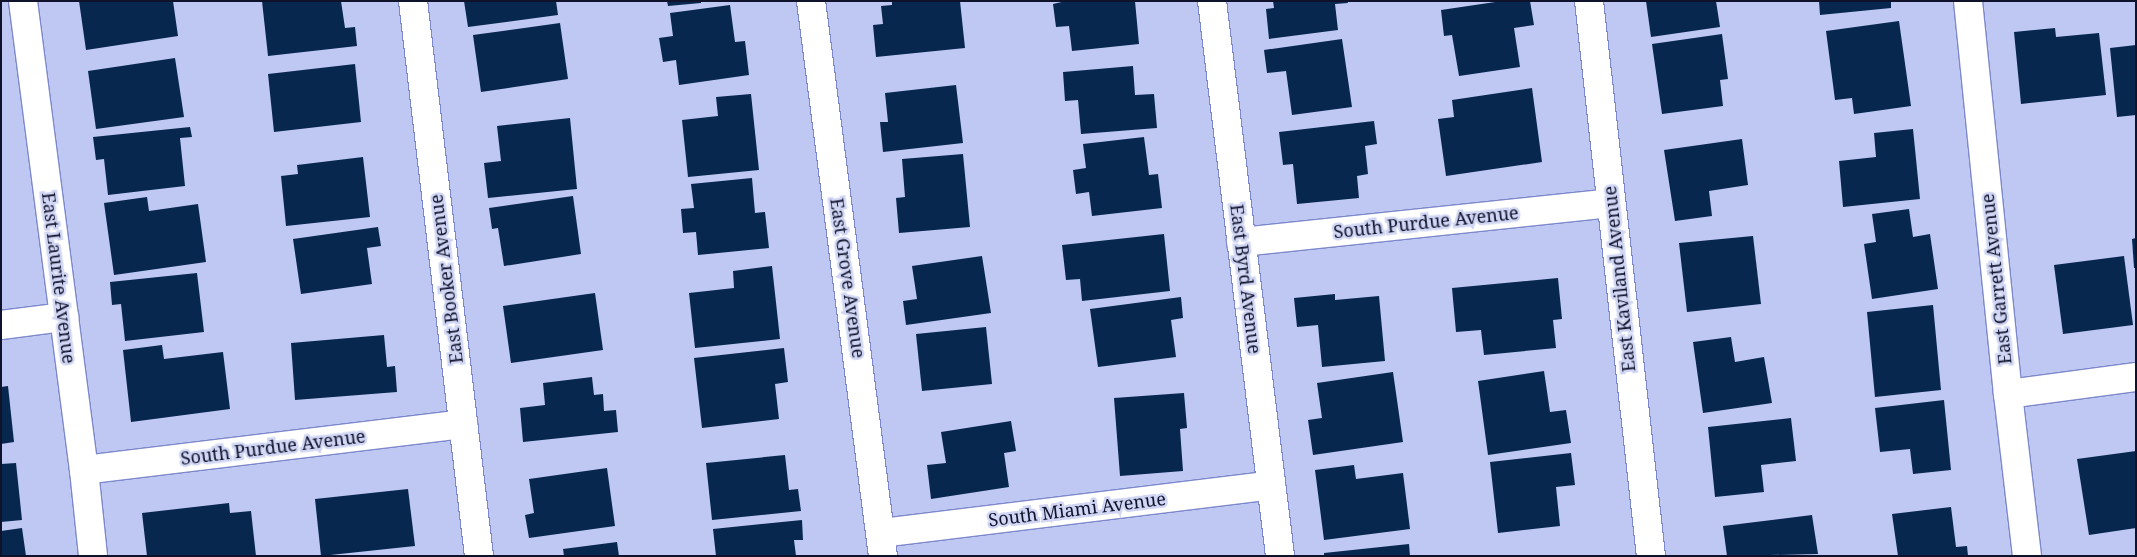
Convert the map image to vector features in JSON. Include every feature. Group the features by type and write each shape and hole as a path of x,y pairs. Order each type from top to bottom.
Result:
{"street":[{"name":"East Laurite Avenue","path":"23,1 84,470 93,556"},
{"name":"East Booker Avenue","path":"413,1 479,556"},
{"name":"East Grove Avenue","path":"812,1 883,544"},
{"name":"East Byrd Avenue","path":"1212,1 1280,556"},
{"name":"East Kaviland Avenue","path":"1590,1 1651,556"},
{"name":"East Garrett Avenue","path":"1968,1 2008,394 2027,556"},
{"name":"South Purdue Avenue","path":"1241,242 1611,203"},
{"path":"1,325 64,317"},
{"path":"2008,394 2136,377"},
{"name":"South Purdue Avenue","path":"84,470 463,424"},
{"name":"South Miami Avenue","path":"883,544 1271,485"}],"building":[{"path":"79,1 173,1 178,36 86,50"},
{"path":"262,1 341,1 345,28 355,27 357,46 268,56"},
{"path":"464,1 556,1 558,15 468,27"},
{"path":"667,1 701,1 701,3 668,6"},
{"path":"892,1 960,1 965,48 876,57 873,25 883,24 881,6 892,5"},
{"path":"1066,1 1135,1 1139,44 1072,51 1069,26 1056,27 1053,4"},
{"path":"1273,1 1347,1 1348,3 1335,4 1338,30 1269,39 1266,9 1274,8"},
{"path":"1502,1 1530,1 1534,25 1514,28 1520,67 1459,76 1452,35 1444,36 1441,10"},
{"path":"1646,1 1716,1 1720,27 1651,37"},
{"path":"1819,1 1891,1 1891,8 1820,15"},
{"path":"730,5 735,42 745,41 749,75 679,85 676,60 663,62 659,38 673,36 670,13"},
{"path":"1899,21 1911,106 1854,114 1852,98 1835,100 1826,31"},
{"path":"560,23 568,79 481,92 473,35"},
{"path":"2055,28 2056,37 2099,33 2106,95 2021,104 2014,32"},
{"path":"1722,34 1728,79 1720,80 1723,106 1662,114 1652,44"},
{"path":"1342,39 1352,107 1292,115 1286,71 1267,73 1264,50"},
{"path":"2136,45 2136,115 2117,117 2110,48"},
{"path":"175,58 184,117 96,129 88,71"},
{"path":"355,64 361,122 274,132 268,74"},
{"path":"1133,66 1135,95 1154,94 1157,128 1081,134 1078,100 1065,101 1063,72"},
{"path":"956,85 963,143 883,152 880,122 888,122 885,93"},
{"path":"1532,88 1542,162 1446,176 1438,119 1454,117 1452,100"},
{"path":"751,94 759,170 688,177 682,120 718,116 716,97"},
{"path":"570,118 577,189 488,198 484,163 501,161 497,126"},
{"path":"1374,121 1377,144 1365,146 1368,174 1357,176 1359,198 1297,204 1293,164 1283,165 1279,132"},
{"path":"190,127 192,137 180,138 185,186 108,195 104,159 96,160 93,137"},
{"path":"1913,129 1920,199 1843,207 1839,161 1876,157 1874,133"},
{"path":"1144,137 1149,175 1158,174 1162,208 1092,216 1089,192 1076,194 1073,170 1086,168 1083,144"},
{"path":"1742,139 1748,185 1709,191 1712,216 1675,221 1664,150"},
{"path":"963,154 970,227 899,233 896,198 905,197 902,159"},
{"path":"363,157 370,217 286,226 281,176 298,174 297,165"},
{"path":"752,178 755,213 765,212 769,248 698,255 696,232 683,233 681,209 694,208 691,184"},
{"path":"573,196 581,254 504,266 498,228 492,229 489,208"},
{"path":"147,197 149,211 198,204 206,262 114,275 104,203"},
{"path":"1909,209 1913,237 1930,234 1938,289 1872,299 1864,244 1876,242 1872,214"},
{"path":"378,227 381,246 367,248 372,284 301,294 293,239"},
{"path":"1164,234 1170,291 1082,301 1080,279 1066,280 1062,245"},
{"path":"1753,236 1761,304 1687,312 1679,243"},
{"path":"2136,238 2136,268 2134,268 2132,239"},
{"path":"982,256 991,313 906,325 903,301 917,299 912,266"},
{"path":"2124,256 2133,325 2063,334 2054,265"},
{"path":"772,266 780,339 695,348 689,293 734,288 733,271"},
{"path":"197,273 204,332 125,341 121,304 112,305 110,282"},
{"path":"1558,278 1562,319 1553,320 1556,348 1484,355 1481,330 1456,332 1452,288"},
{"path":"595,293 603,350 511,363 503,306"},
{"path":"1335,294 1335,300 1379,296 1385,361 1322,367 1318,325 1297,327 1294,298"},
{"path":"1181,297 1183,318 1171,320 1176,357 1098,367 1090,309"},
{"path":"1933,305 1941,390 1875,397 1867,312"},
{"path":"986,327 992,384 922,391 916,334"},
{"path":"384,335 387,367 395,366 397,392 295,400 291,343"},
{"path":"1731,337 1735,362 1764,357 1772,403 1703,413 1693,342"},
{"path":"162,345 164,359 223,352 230,409 131,422 123,350"},
{"path":"784,348 788,382 775,384 779,419 702,428 694,358"},
{"path":"1544,371 1550,412 1566,410 1571,443 1488,455 1478,381"},
{"path":"1393,372 1403,442 1313,455 1308,420 1322,418 1317,383"},
{"path":"592,377 594,395 603,394 604,411 616,410 618,432 523,442 520,408 545,405 543,383"},
{"path":"8,386 14,442 1,444 1,387"},
{"path":"1184,393 1187,428 1180,429 1183,471 1120,476 1114,398"},
{"path":"1944,400 1951,470 1913,474 1910,449 1880,452 1875,408"},
{"path":"1791,418 1796,461 1761,465 1764,492 1715,497 1708,427"},
{"path":"1011,421 1016,451 1004,453 1009,487 931,499 927,465 946,463 941,432"},
{"path":"2136,451 2136,528 2089,535 2077,459"},
{"path":"1571,453 1575,485 1556,487 1560,526 1498,533 1490,462"},
{"path":"785,455 789,490 798,489 801,511 712,520 706,463"},
{"path":"16,463 22,520 1,522 1,464"},
{"path":"1354,465 1356,479 1403,473 1410,529 1324,540 1315,470"},
{"path":"607,468 615,526 529,538 525,515 534,513 529,479"},
{"path":"408,489 415,546 321,556 315,499"},
{"path":"229,503 230,513 251,511 256,556 147,556 142,513"},
{"path":"1951,507 1956,547 1967,546 1968,556 1898,556 1892,514"},
{"path":"1812,515 1818,554 1727,556 1723,526"},
{"path":"802,520 803,540 794,540 796,556 716,556 713,529"},
{"path":"22,528 26,556 1,556 1,531"},
{"path":"617,542 619,556 564,556 563,549"},
{"path":"1409,544 1410,556 1324,556 1324,553"}]}
